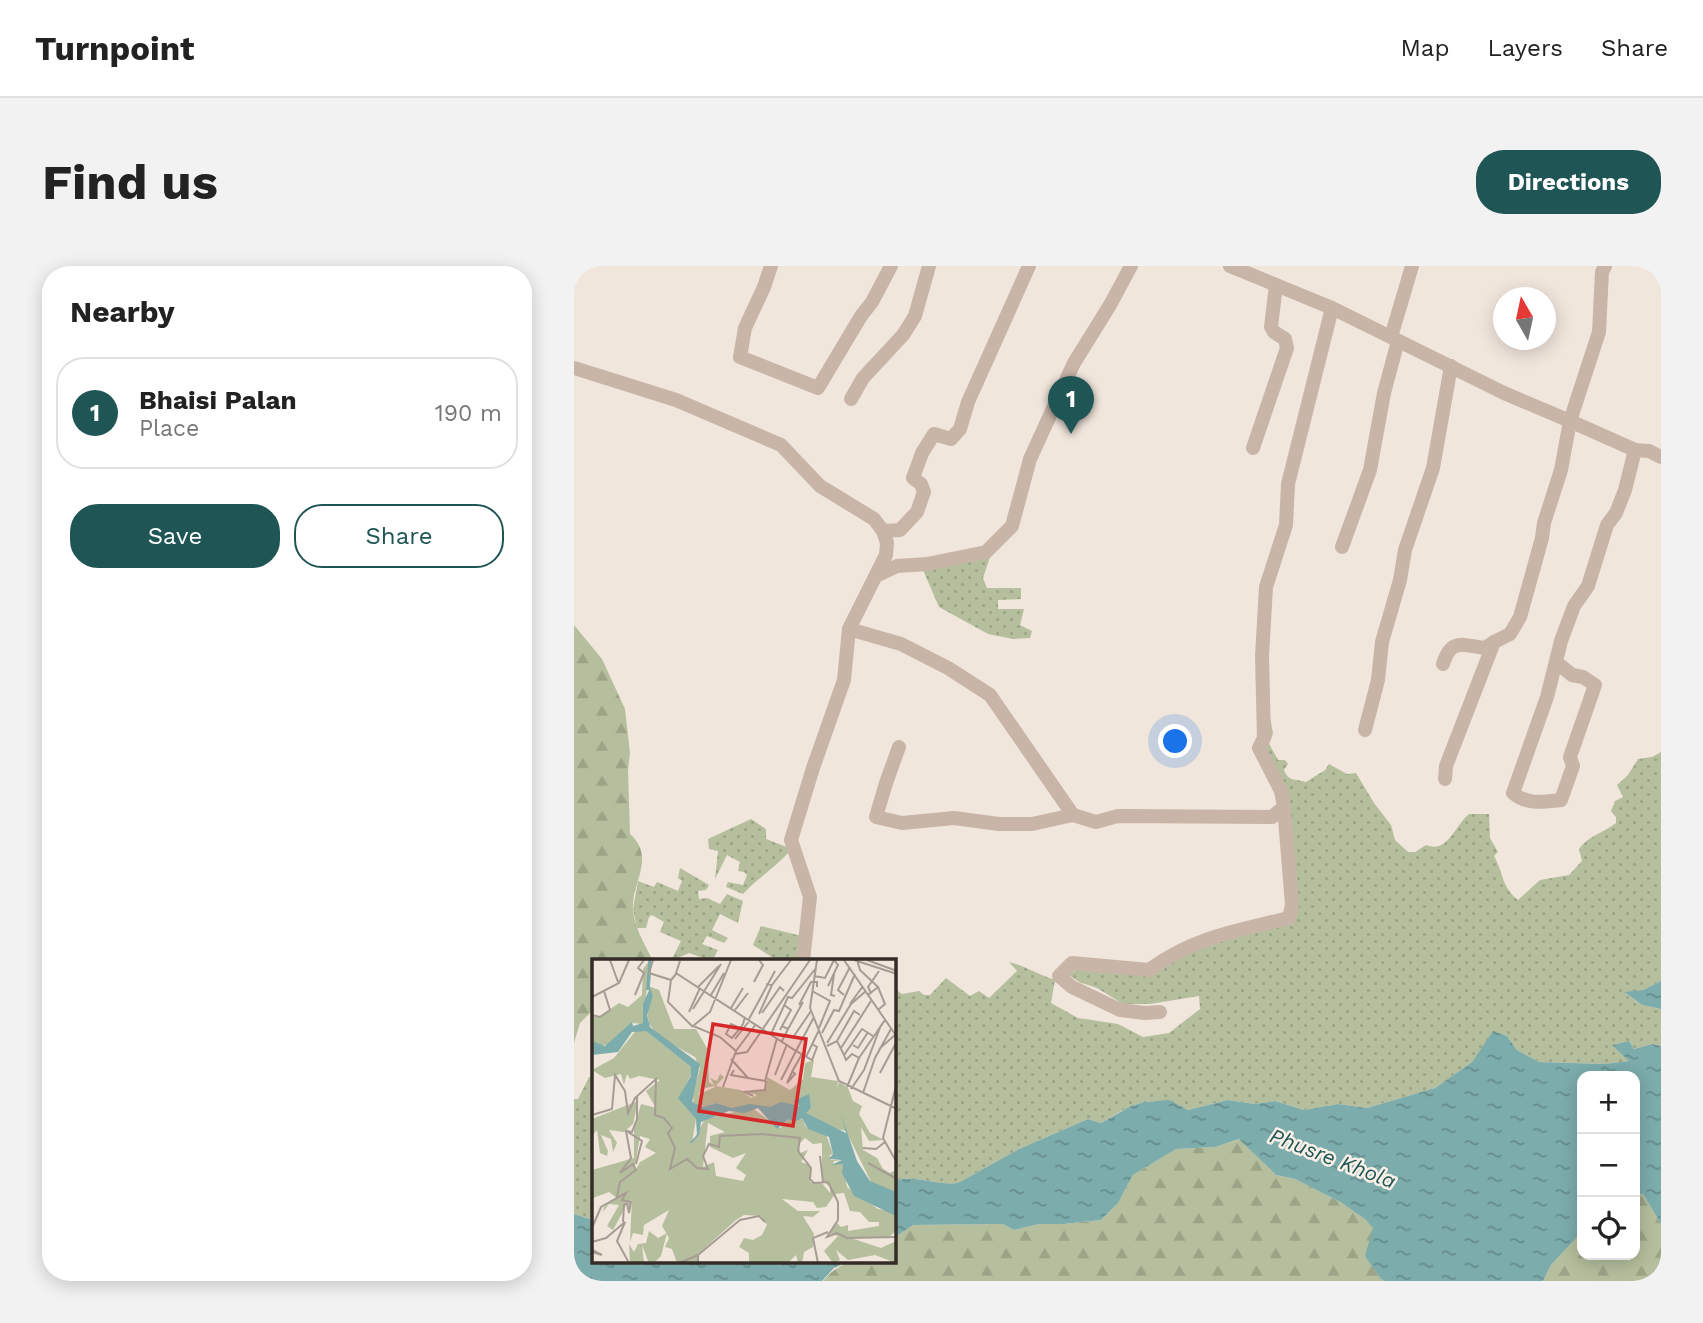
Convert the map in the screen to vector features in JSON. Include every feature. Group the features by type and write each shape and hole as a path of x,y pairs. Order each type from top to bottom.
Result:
{"street":[{"path":"771,266 745,328 740,357 818,388 861,316 872,303 888,267"},
{"path":"851,399 863,378 903,335 915,316 929,266"},
{"path":"883,531 900,530 917,512 925,492 921,484 913,478 922,453 934,434 951,439 960,429 968,402 1029,266"},
{"path":"876,576 897,566 927,565 986,552 1012,526 1030,459 1074,363 1131,266"},
{"path":"1230,266 1258,272 1276,285 1332,308 1504,393 1635,450 1650,451 1661,457"},
{"path":"1342,547 1370,470 1412,266"},
{"path":"1443,664 1447,650 1454,645 1485,648 1510,634 1520,617 1544,523 1562,470 1570,421 1599,332 1602,272 1605,266"},
{"path":"1253,448 1287,348 1285,339 1270,327 1276,285"},
{"path":"1160,1012 1120,1010 1104,1000 1072,987 1059,976 1072,963 1149,970 1204,939 1289,918 1292,905 1284,807 1280,791 1259,748 1264,738 1262,656 1266,587 1286,526 1287,484 1332,308"},
{"path":"1365,730 1378,680 1382,642 1400,580 1405,550 1433,468 1451,366"},
{"path":"574,368 676,400 781,445 820,486 874,519 883,531 887,543 886,555 849,629 844,680 791,840 810,897 803,959"},
{"path":"1556,662 1572,675 1583,677 1595,685 1570,757 1573,766 1561,800 1522,801 1513,793 1547,697 1561,641 1574,606 1587,586 1607,525 1616,513 1625,490 1635,450"},
{"path":"849,629 901,644 948,668 990,695 1073,815"},
{"path":"1445,779 1446,766 1494,642"},
{"path":"899,747 876,817 902,823 954,818 999,824 1032,824 1073,815 1096,822 1118,816 1272,817 1284,807"}],"green space":[{"path":"990,557 983,578 987,588 1021,588 1021,599 998,600 998,609 1024,609 1020,625 1032,631 1030,638 1013,639 988,634 939,607 923,570"},
{"path":"574,625 602,659 625,709 630,753 630,834 638,843 642,862 633,911 651,957 659,959 592,959 592,1011 580,1023 574,1043"},
{"path":"1270,718 1273,733 1271,739 1267,740 1278,760 1285,760 1288,764 1284,770 1288,777 1293,779 1306,782 1325,770 1329,764 1347,774 1356,773 1391,825 1395,840 1408,852 1415,852 1426,845 1440,846 1469,814 1489,814 1490,838 1498,852 1494,856 1506,885 1518,900 1540,880 1569,875 1582,861 1579,849 1591,838 1616,823 1616,817 1611,811 1615,801 1623,797 1617,785 1628,775 1638,759 1652,757 1661,752 1661,981 1643,990 1625,993 1642,1005 1661,1009 1661,1046 1652,1044 1634,1049 1629,1041 1613,1045 1630,1061 1604,1064 1539,1062 1517,1050 1507,1036 1493,1032 1472,1062 1435,1088 1367,1108 1338,1104 1304,1110 1275,1101 1254,1104 1228,1100 1188,1110 1164,1102 1143,1102 1101,1123 1088,1119 1019,1149 958,1183 896,1180 896,990 902,994 919,991 930,995 946,978 970,996 979,991 989,998 1017,971 1009,962 1055,980 1051,1003 1078,1018 1118,1024 1143,1037 1169,1033 1200,1009 1199,996 1150,1004 1123,1004 1069,975 1080,967 1118,972 1149,972 1211,939 1272,924 1292,924 1294,860 1290,810 1266,749 1265,739"},
{"path":"751,819 766,829 766,839 792,849 743,894 726,887 728,882 743,885 747,875 738,871 740,862 727,855 715,879 718,851 709,849 708,839"},
{"path":"680,868 709,885 706,890 698,891 699,899 707,898 720,904 727,894 743,901 738,923 720,914 712,930 728,938 724,943 707,936 702,944 718,950 713,959 689,953 672,959 681,941 660,932 664,922 652,915 646,928 637,928 633,909 638,881 654,887 657,882 678,891 682,881 678,878"},
{"path":"761,926 802,936 799,959 775,959 753,945"},
{"path":"589,1077 592,1077 592,1220 574,1214 574,1099 578,1099"},
{"path":"1240,1139 1276,1175 1295,1179 1342,1203 1366,1220 1373,1227 1381,1279 1385,1281 823,1281 831,1272 845,1264 896,1264 896,1237 913,1225 1003,1224 1014,1230 1039,1224 1101,1220 1118,1203 1133,1175 1176,1149 1216,1147"},
{"path":"1643,1194 1661,1224 1661,1281 1543,1281 1551,1265 1577,1237 1577,1260 1640,1260 1640,1195"}],"water":[{"path":"1661,981 1661,1009 1642,1005 1624,992 1643,990"},
{"name":"Phusre Khola","path":"1493,1031 1507,1036 1517,1050 1539,1062 1604,1064 1629,1061 1612,1045 1629,1041 1634,1049 1652,1044 1661,1046 1661,1224 1643,1194 1640,1195 1640,1071 1577,1071 1577,1237 1551,1265 1543,1281 1385,1281 1365,1256 1373,1228 1366,1220 1342,1203 1295,1179 1276,1175 1239,1139 1216,1147 1176,1149 1133,1175 1118,1203 1101,1220 1039,1224 1014,1230 1003,1224 913,1225 896,1237 896,1180 958,1183 1019,1149 1088,1119 1101,1123 1131,1106 1144,1102 1169,1100 1188,1110 1228,1100 1254,1104 1275,1101 1304,1110 1338,1104 1367,1108 1435,1088 1472,1062"},
{"path":"574,1214 592,1220 592,1264 843,1264 834,1268 822,1281 574,1281"}],"place":[{"name":"Bhaisi Palan","path":"1071,434"}]}
